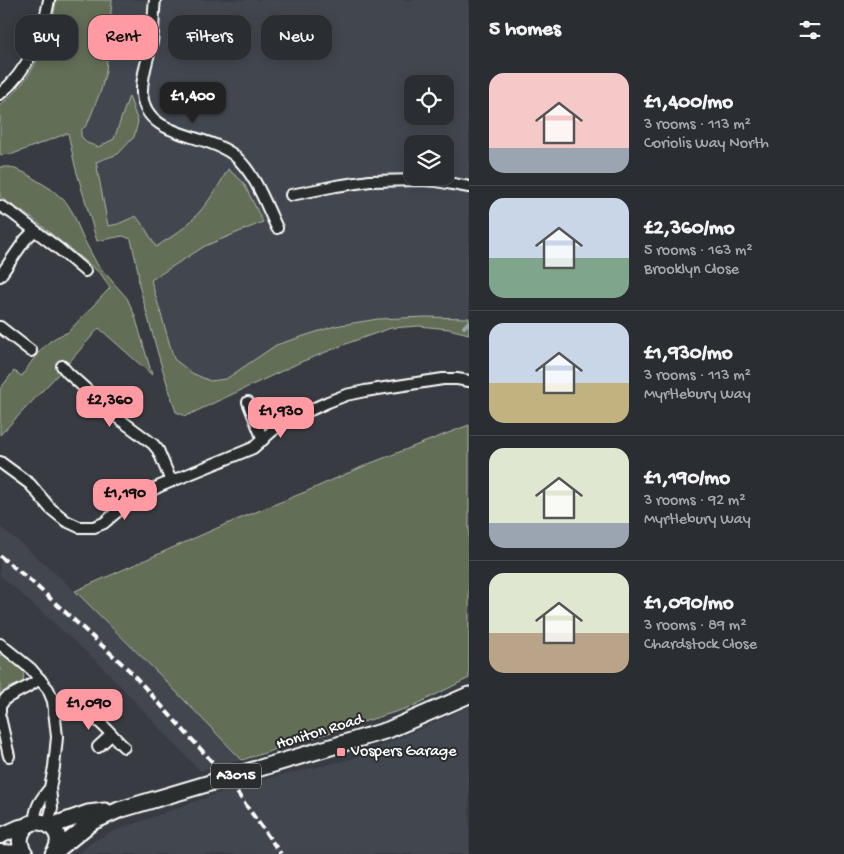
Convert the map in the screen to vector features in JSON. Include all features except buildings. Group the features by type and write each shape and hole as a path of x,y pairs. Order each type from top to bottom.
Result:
{"main road":[{"name":"Honiton Road","path":"54,852 92,822 119,810 388,730 469,695"},
{"name":"Honiton Road","path":"0,836 20,827 40,825 88,813 119,810"},
{"path":"0,852 25,854 20,838 25,828 40,825 57,835 58,840 54,852"}],"street":[{"path":"0,94 12,83 31,56 46,17 49,0"},
{"path":"154,0 152,40 143,77 142,94 148,113 159,124 171,130 212,143 233,155 249,171 277,228"},
{"path":"291,195 370,181 438,181 469,187"},
{"path":"0,206 12,213 85,271"},
{"path":"0,276 25,240 34,231"},
{"path":"0,327 30,351"},
{"path":"62,366 118,418 153,444 158,450 172,481"},
{"path":"0,462 30,484 61,518 73,525 94,527 104,523 126,504 172,481 253,448 286,421 328,402 346,395 443,379 469,381"},
{"path":"248,402 262,440"},
{"path":"0,644 31,669 48,689 53,701 56,737 54,767 50,788 52,808 40,825"},
{"path":"0,711 0,706 6,698 40,679"},
{"path":"54,713 75,712 89,714 124,747"},
{"path":"0,717 9,756"},
{"path":"98,747 111,734"},
{"path":"40,825 36,809 50,788"}],"shaded area":[{"path":"95,0 469,0 469,334 449,329 419,326 391,328 301,362 186,416 176,412 160,361 139,285 131,239 123,236 97,241 75,166 88,58 88,60 158,60 158,15 93,15"},
{"path":"0,527 65,582 159,674 242,760 200,771 100,664 0,575"},
{"path":"469,707 469,854 79,854 88,845 109,833 257,781 352,759"}],"green space":[{"path":"56,0 112,0 111,15 88,15 88,60 107,60 101,90 87,125 81,130 81,136 87,143 98,147 114,139 129,96 138,122 134,137 118,154 96,162 108,226 136,216 156,247 179,232 196,216 214,193 228,169 243,182 263,222 205,246 151,280 174,359 192,373 210,381 226,379 276,345 335,326 378,319 469,318 469,334 449,329 419,326 391,328 301,362 186,416 176,412 139,285 131,239 123,236 97,241 75,166 68,133 13,154 0,155 0,105 22,84 38,60 78,60 78,15 54,15"},
{"path":"0,167 10,167 25,173 51,189 66,202 97,264 127,298 135,316 152,375 99,328 65,367 0,435 0,389 14,371 22,376 46,344 67,333 110,288 101,274 32,218 0,197"},
{"path":"469,425 469,678 411,707 242,760 75,591 371,463"},
{"path":"0,649 24,672 23,683 8,688 0,698"}],"waterway":[{"path":"464,327 469,322"}],"railway":[{"path":"0,556 31,581 129,670 216,766 281,854"}],"place":[{"name":"Vospers Garage","path":"341,752"}]}
